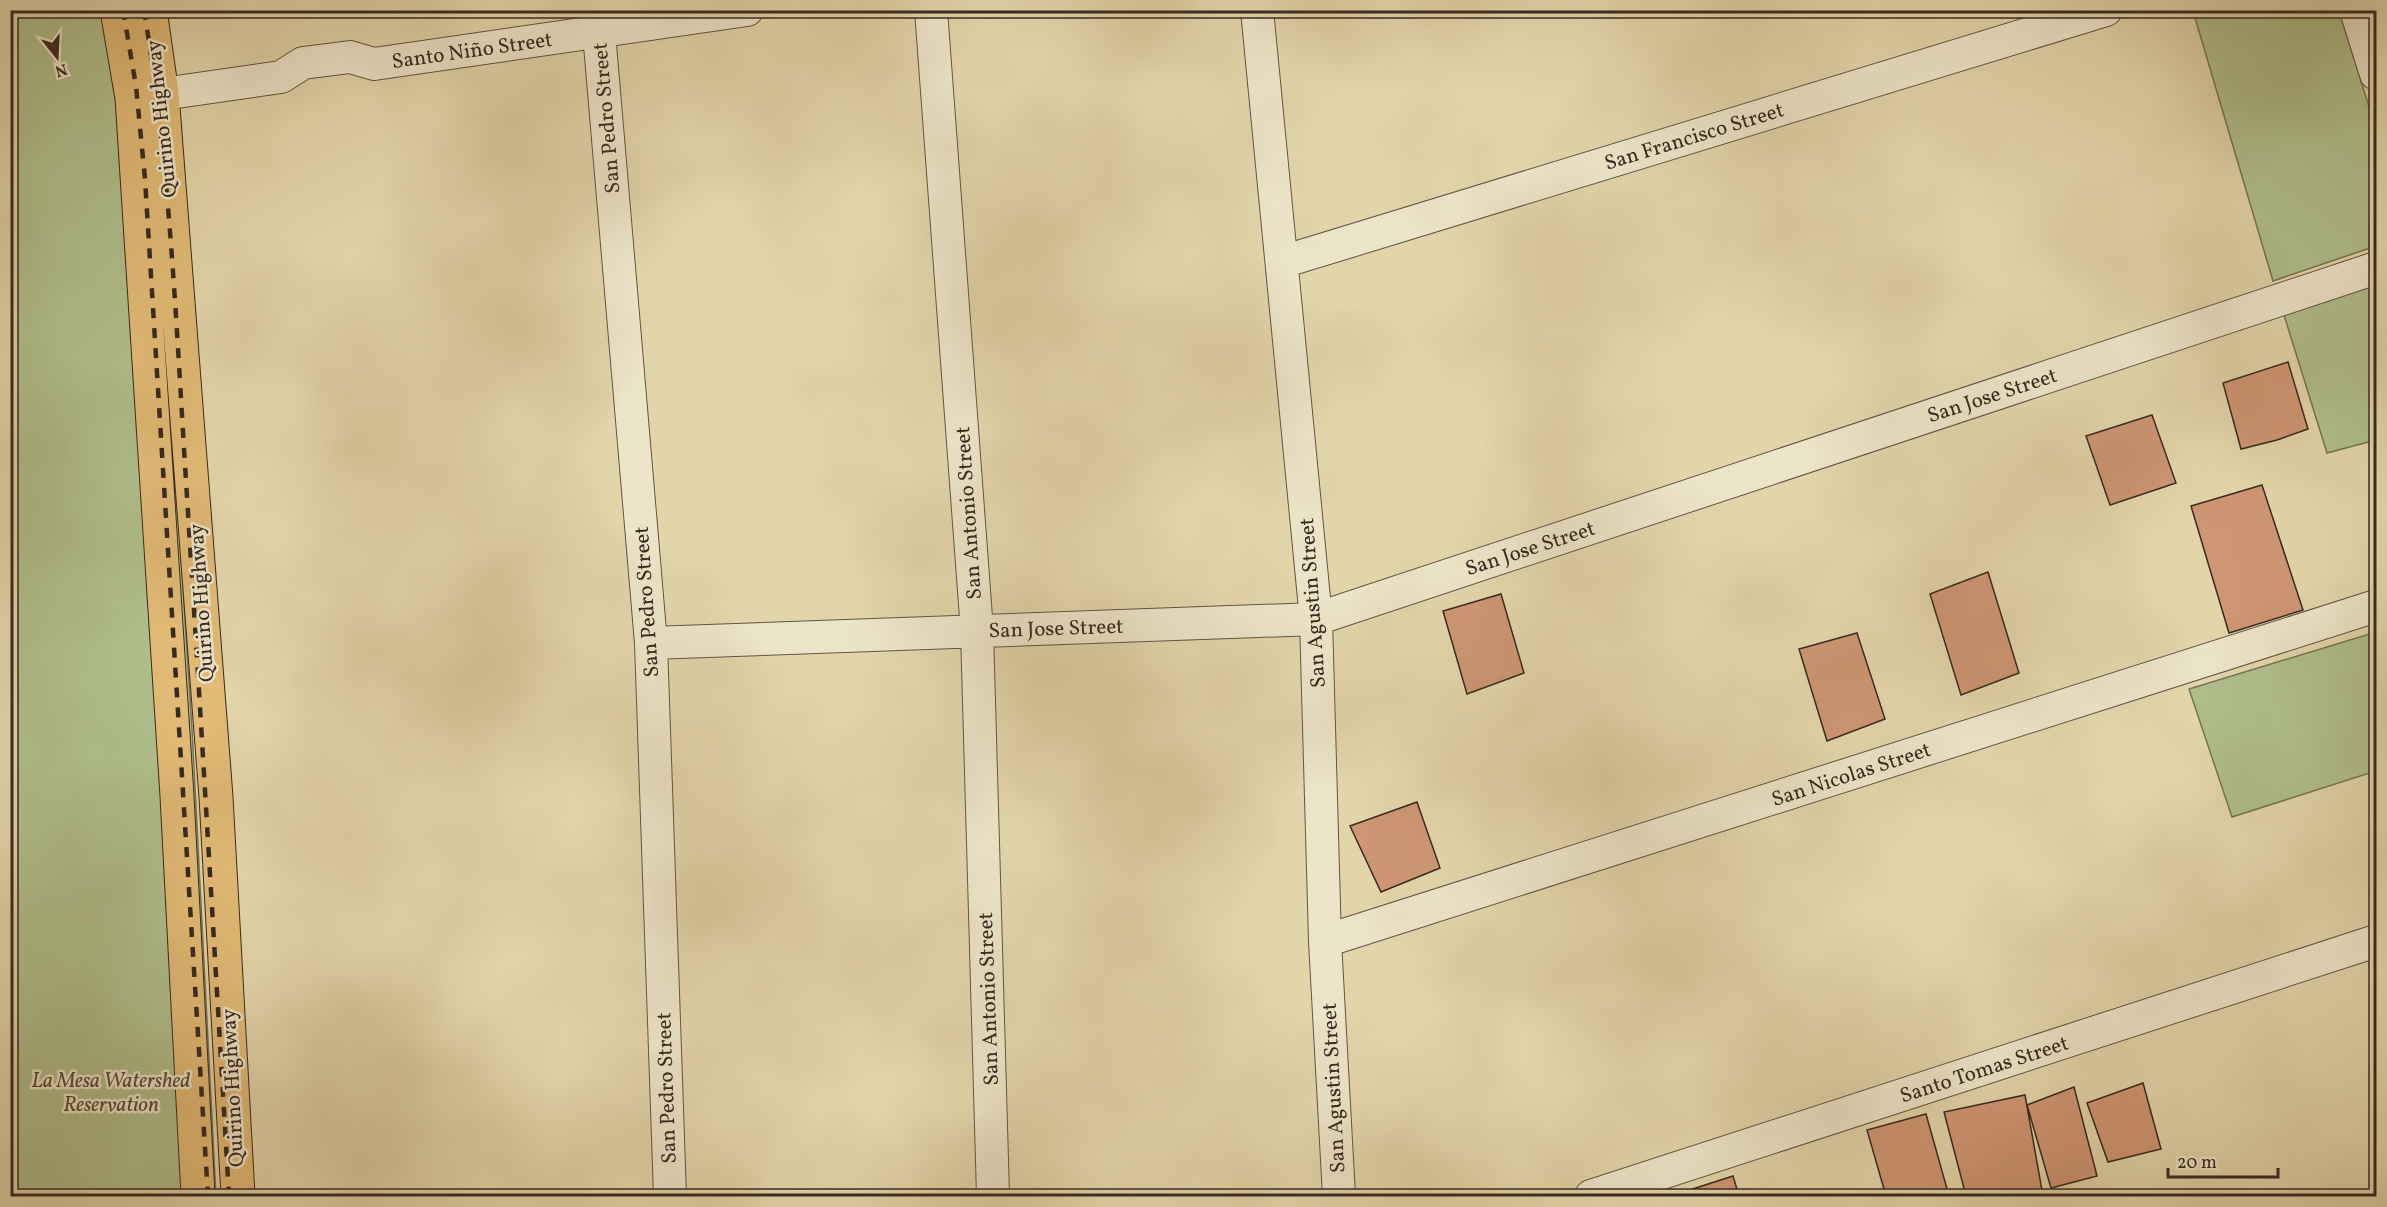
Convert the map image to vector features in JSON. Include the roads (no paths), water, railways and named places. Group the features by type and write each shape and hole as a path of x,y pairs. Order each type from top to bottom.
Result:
{"main road":[{"name":"Quirino Highway","path":"117,10 147,96 216,797 238,1197"},
{"name":"Quirino Highway","path":"150,10 147,96 177,796 198,1197"}],"street":[{"name":"Santo Niño Street","path":"147,96 281,77 306,85 352,78 374,64 597,22 747,10"},
{"name":"San Antonio Street","path":"931,10 977,631 993,1197"},
{"name":"San Agustin Street","path":"1257,10 1316,619 1324,941 1339,1197"},
{"name":"San Francisco Street","path":"1282,262 2106,10"},
{"path":"2356,10 2376,74"},
{"name":"San Pedro Street","path":"597,22 651,643 670,1197"},
{"name":"San Jose Street","path":"651,643 1316,619 2376,268"},
{"name":"San Nicolas Street","path":"1324,941 2376,606"},
{"name":"Santo Tomas Street","path":"1591,1197 2376,941"}],"railway":[{"path":"123,10 136,86 145,179 208,1196"},
{"path":"144,10 160,127 171,245 229,1196"}],"park label":[{"name":"La Mesa Watershed Reservation","path":"111,1092"}]}
